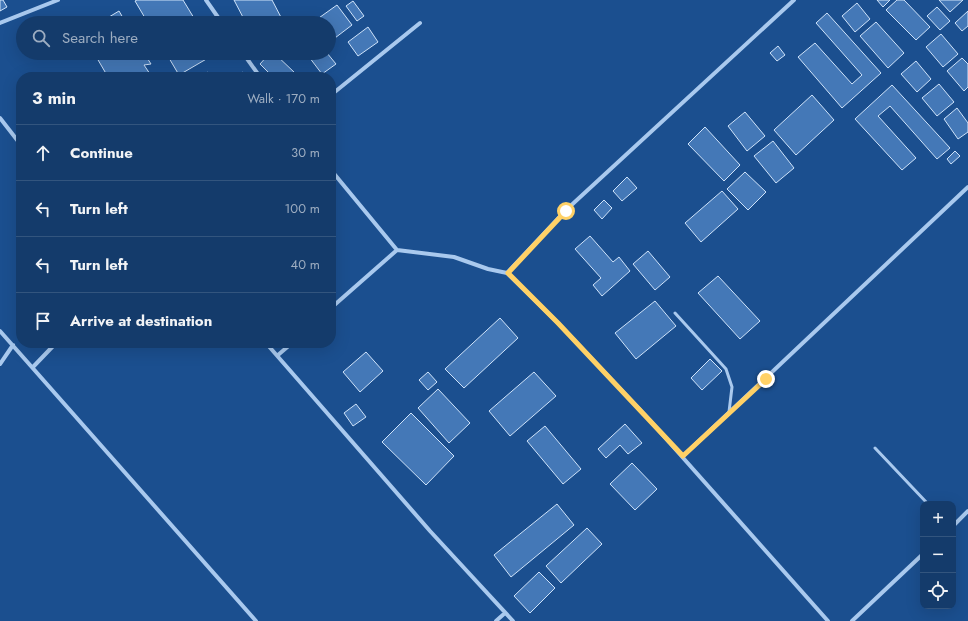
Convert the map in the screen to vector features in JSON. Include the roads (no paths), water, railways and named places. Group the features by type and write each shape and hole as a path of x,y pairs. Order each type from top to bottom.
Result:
{"street":[{"path":"18,16 58,0"},
{"path":"206,0 217,16"},
{"path":"508,273 566,211 794,0"},
{"path":"0,23 16,17"},
{"path":"336,91 420,23"},
{"path":"249,60 257,72"},
{"path":"0,118 16,138"},
{"path":"336,176 397,250 454,257 488,269 508,273 558,323 683,456 828,621"},
{"path":"683,456 968,187"},
{"path":"336,304 397,250"},
{"path":"0,331 256,621"},
{"path":"0,364 13,345"},
{"path":"33,367 51,348"},
{"path":"271,348 430,531 512,621"},
{"path":"278,355 286,348"},
{"path":"956,523 968,512"},
{"path":"852,621 920,557"},
{"path":"496,621 505,613"}],"lane":[{"path":"675,313 726,368 732,387 729,413"},
{"path":"875,448 925,501"}]}
